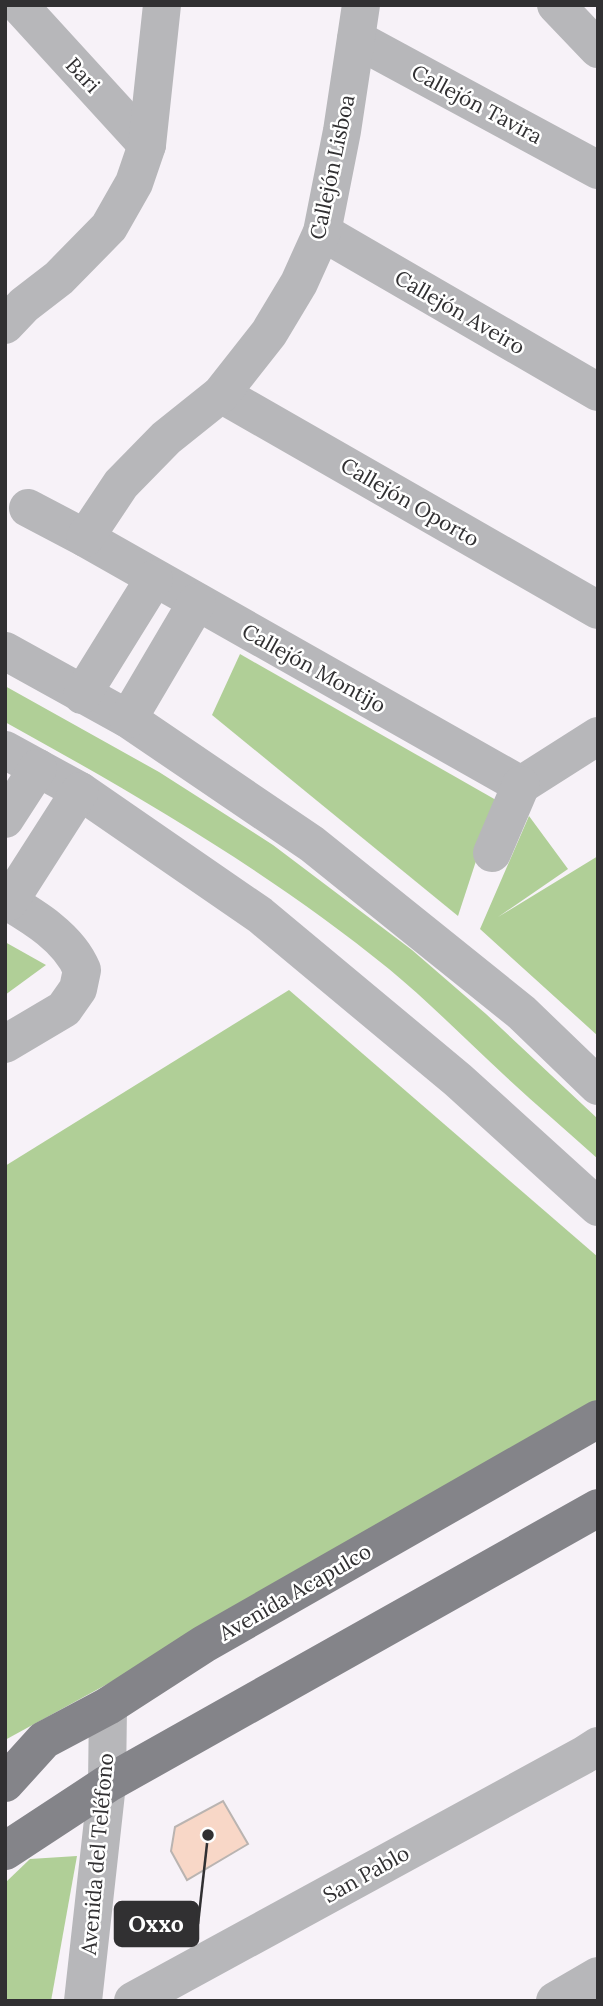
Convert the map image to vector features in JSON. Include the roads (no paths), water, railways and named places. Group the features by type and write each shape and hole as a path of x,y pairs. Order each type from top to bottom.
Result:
{"main road":[{"name":"Avenida Acapulco","path":"5,1783 44,1740 108,1706 204,1644 598,1419"},
{"path":"6,1850 107,1784 598,1508"}],"street":[{"name":"Bari","path":"19,5 147,145"},
{"path":"11,304 59,278 108,227 134,183 147,145 162,5"},
{"path":"556,5 598,49"},
{"name":"Callejón Tavira","path":"358,22 598,170"},
{"name":"Callejón Lisboa","path":"85,538 121,484 166,439 221,394 269,333 299,282 322,232 342,131 358,22"},
{"name":"Callejón Aveiro","path":"322,232 598,392"},
{"name":"Callejón Oporto","path":"221,394 598,610"},
{"name":"Callejón Montijo","path":"28,508 521,785"},
{"path":"82,695 154,579"},
{"path":"128,719 197,602"},
{"path":"5,651 128,719 312,844 521,1012 598,1086"},
{"path":"492,853 521,785 598,736"},
{"path":"5,819 21,759 80,791 260,915 458,1080 598,1206"},
{"path":"5,1044 64,1009 78,989 82,970 71,949 56,935 7,901 80,791"},
{"name":"Avenida del Teléfono","path":"83,2001 107,1784 108,1706"},
{"path":"5,1760 44,1740"},
{"name":"San Pablo","path":"132,2001 593,1757"},
{"path":"555,2001 598,1976"}],"place":[{"name":"Oxxo","path":"208,1835"}]}
